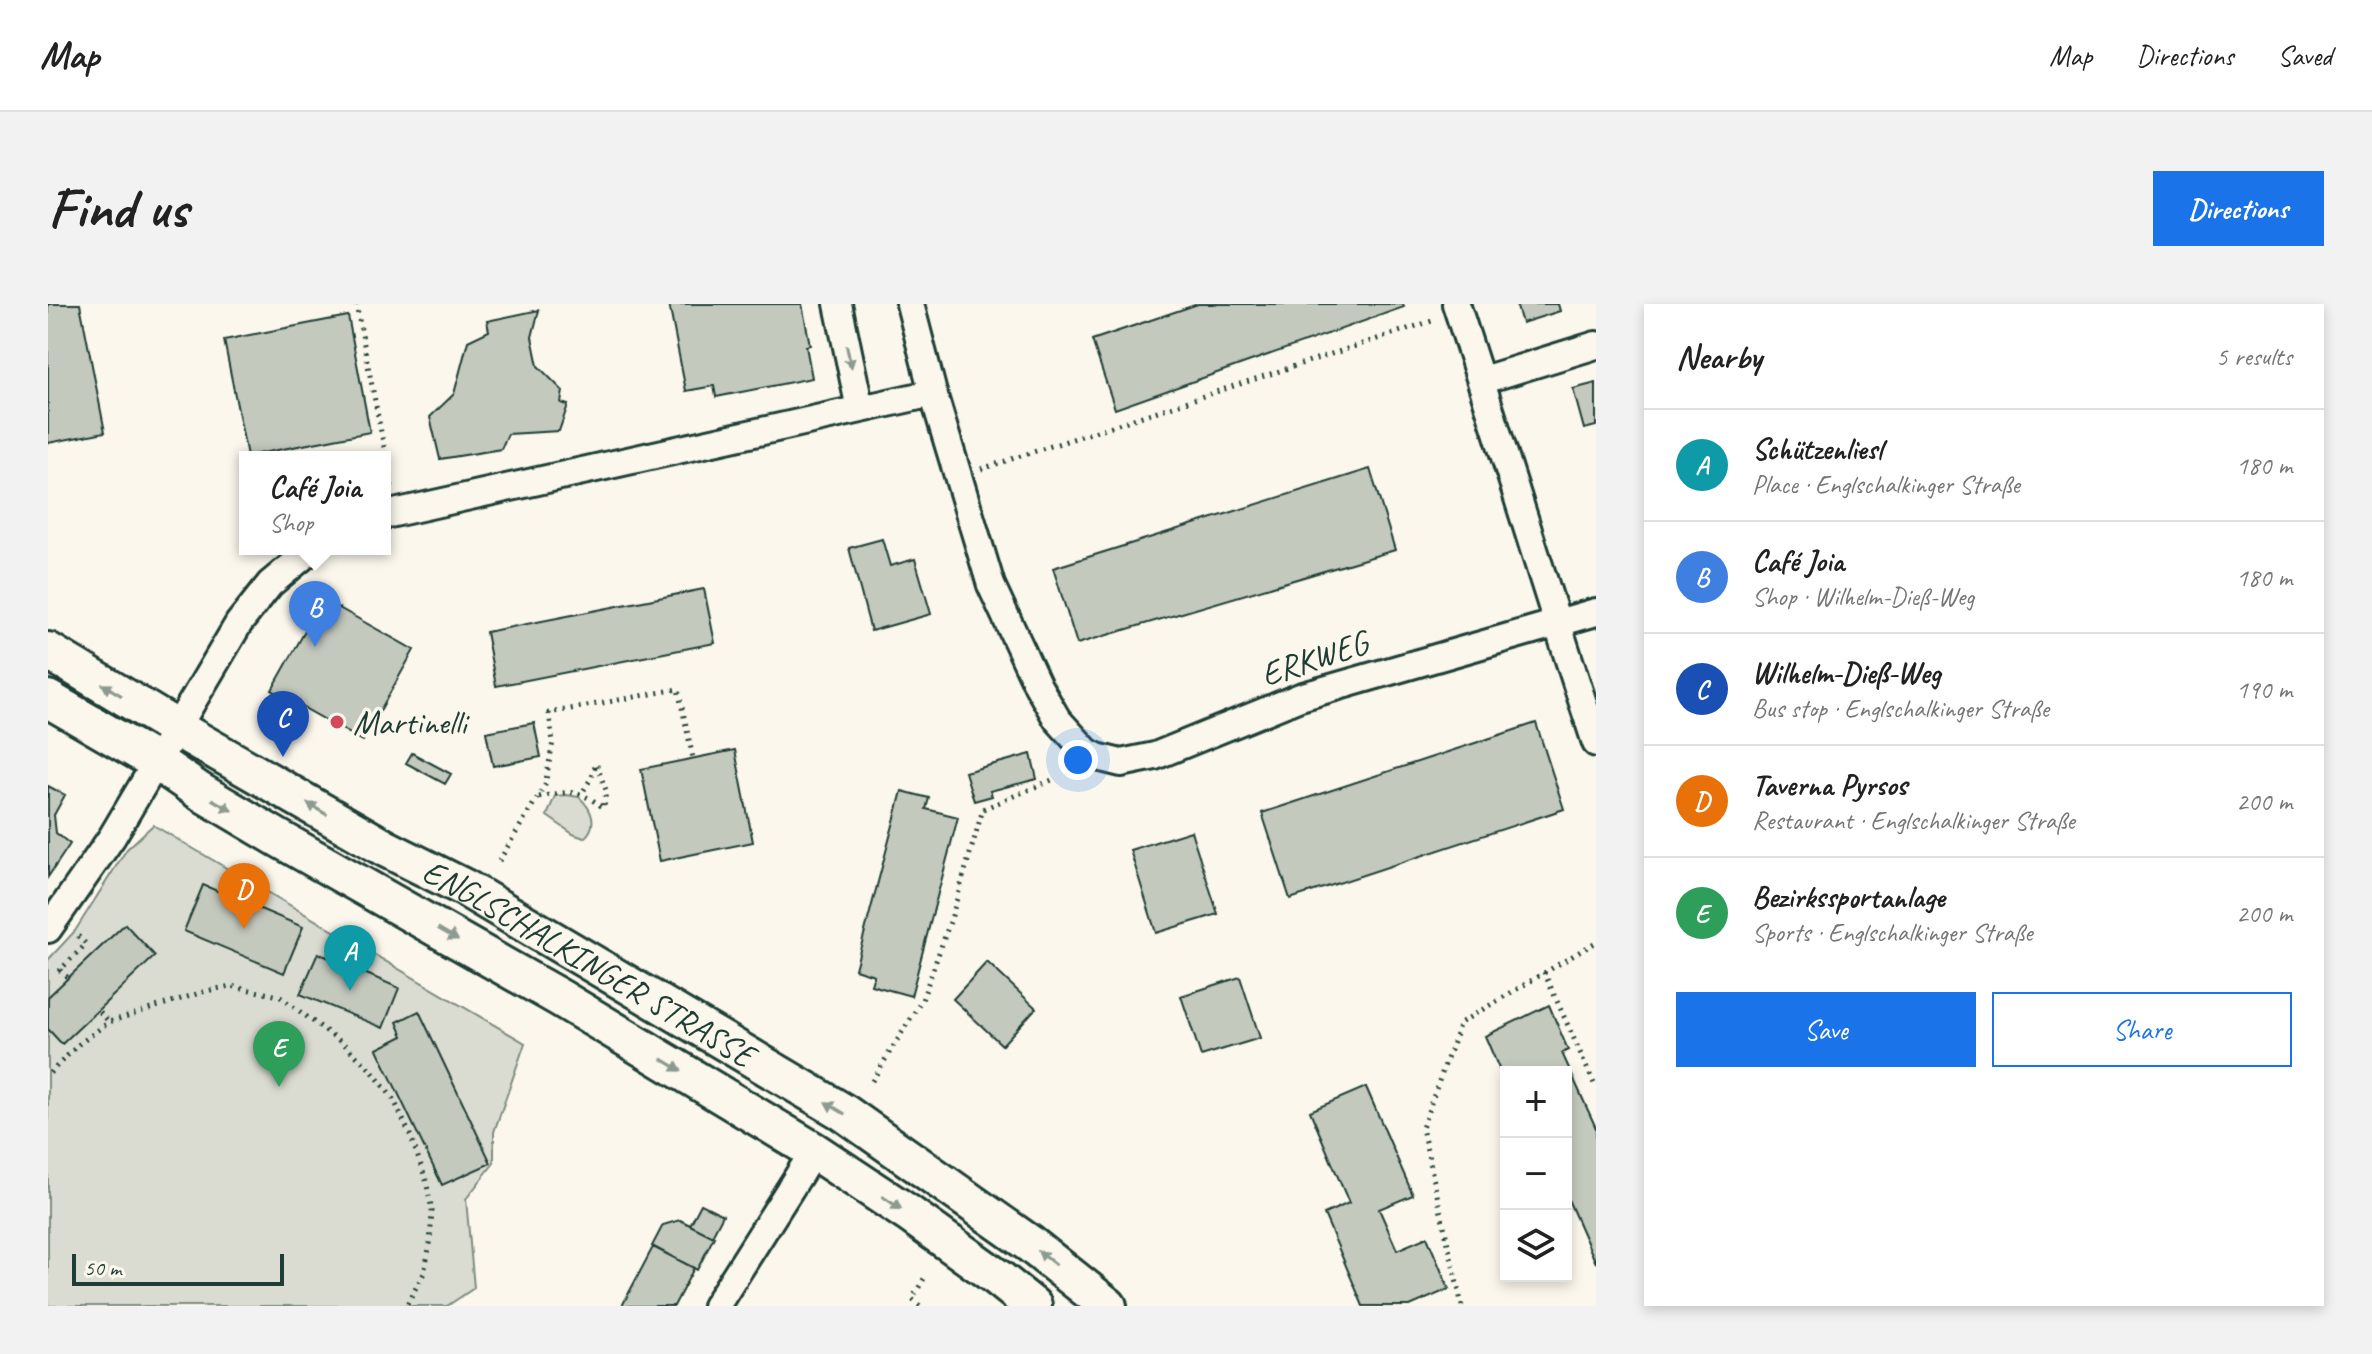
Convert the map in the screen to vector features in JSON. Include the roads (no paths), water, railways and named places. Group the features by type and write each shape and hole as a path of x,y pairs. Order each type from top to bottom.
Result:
{"main road":[{"name":"ENGLSCHALKINGER STRASSE","path":"48,651 385,848 465,888 843,1112 1018,1236 1108,1306"},
{"name":"ENGLSCHALKINGER STRASSE","path":"48,699 157,762 199,791 560,998 814,1151 922,1223 1033,1306"}],"street":[{"path":"838,304 860,409"},
{"path":"391,514 933,393 910,304"},
{"path":"1458,308 1596,743"},
{"path":"1483,380 1596,345"},
{"name":"ERKWEG","path":"933,393 991,585 1038,686 1057,719 1087,752 1097,757 1121,763 1155,756 1300,697 1596,612"},
{"path":"48,929 112,837 239,623 270,584 305,555"},
{"path":"716,1306 814,1151"}],"place":[{"name":"Café Joia","path":"315,647"},
{"name":"Martinelli","path":"337,722"},
{"name":"Wilhelm-Dieß-Weg","path":"283,757"},
{"name":"Taverna Pyrsos","path":"244,929"},
{"name":"Schützenliesl","path":"350,991"},
{"name":"Bezirkssportanlage","path":"279,1087"}]}
